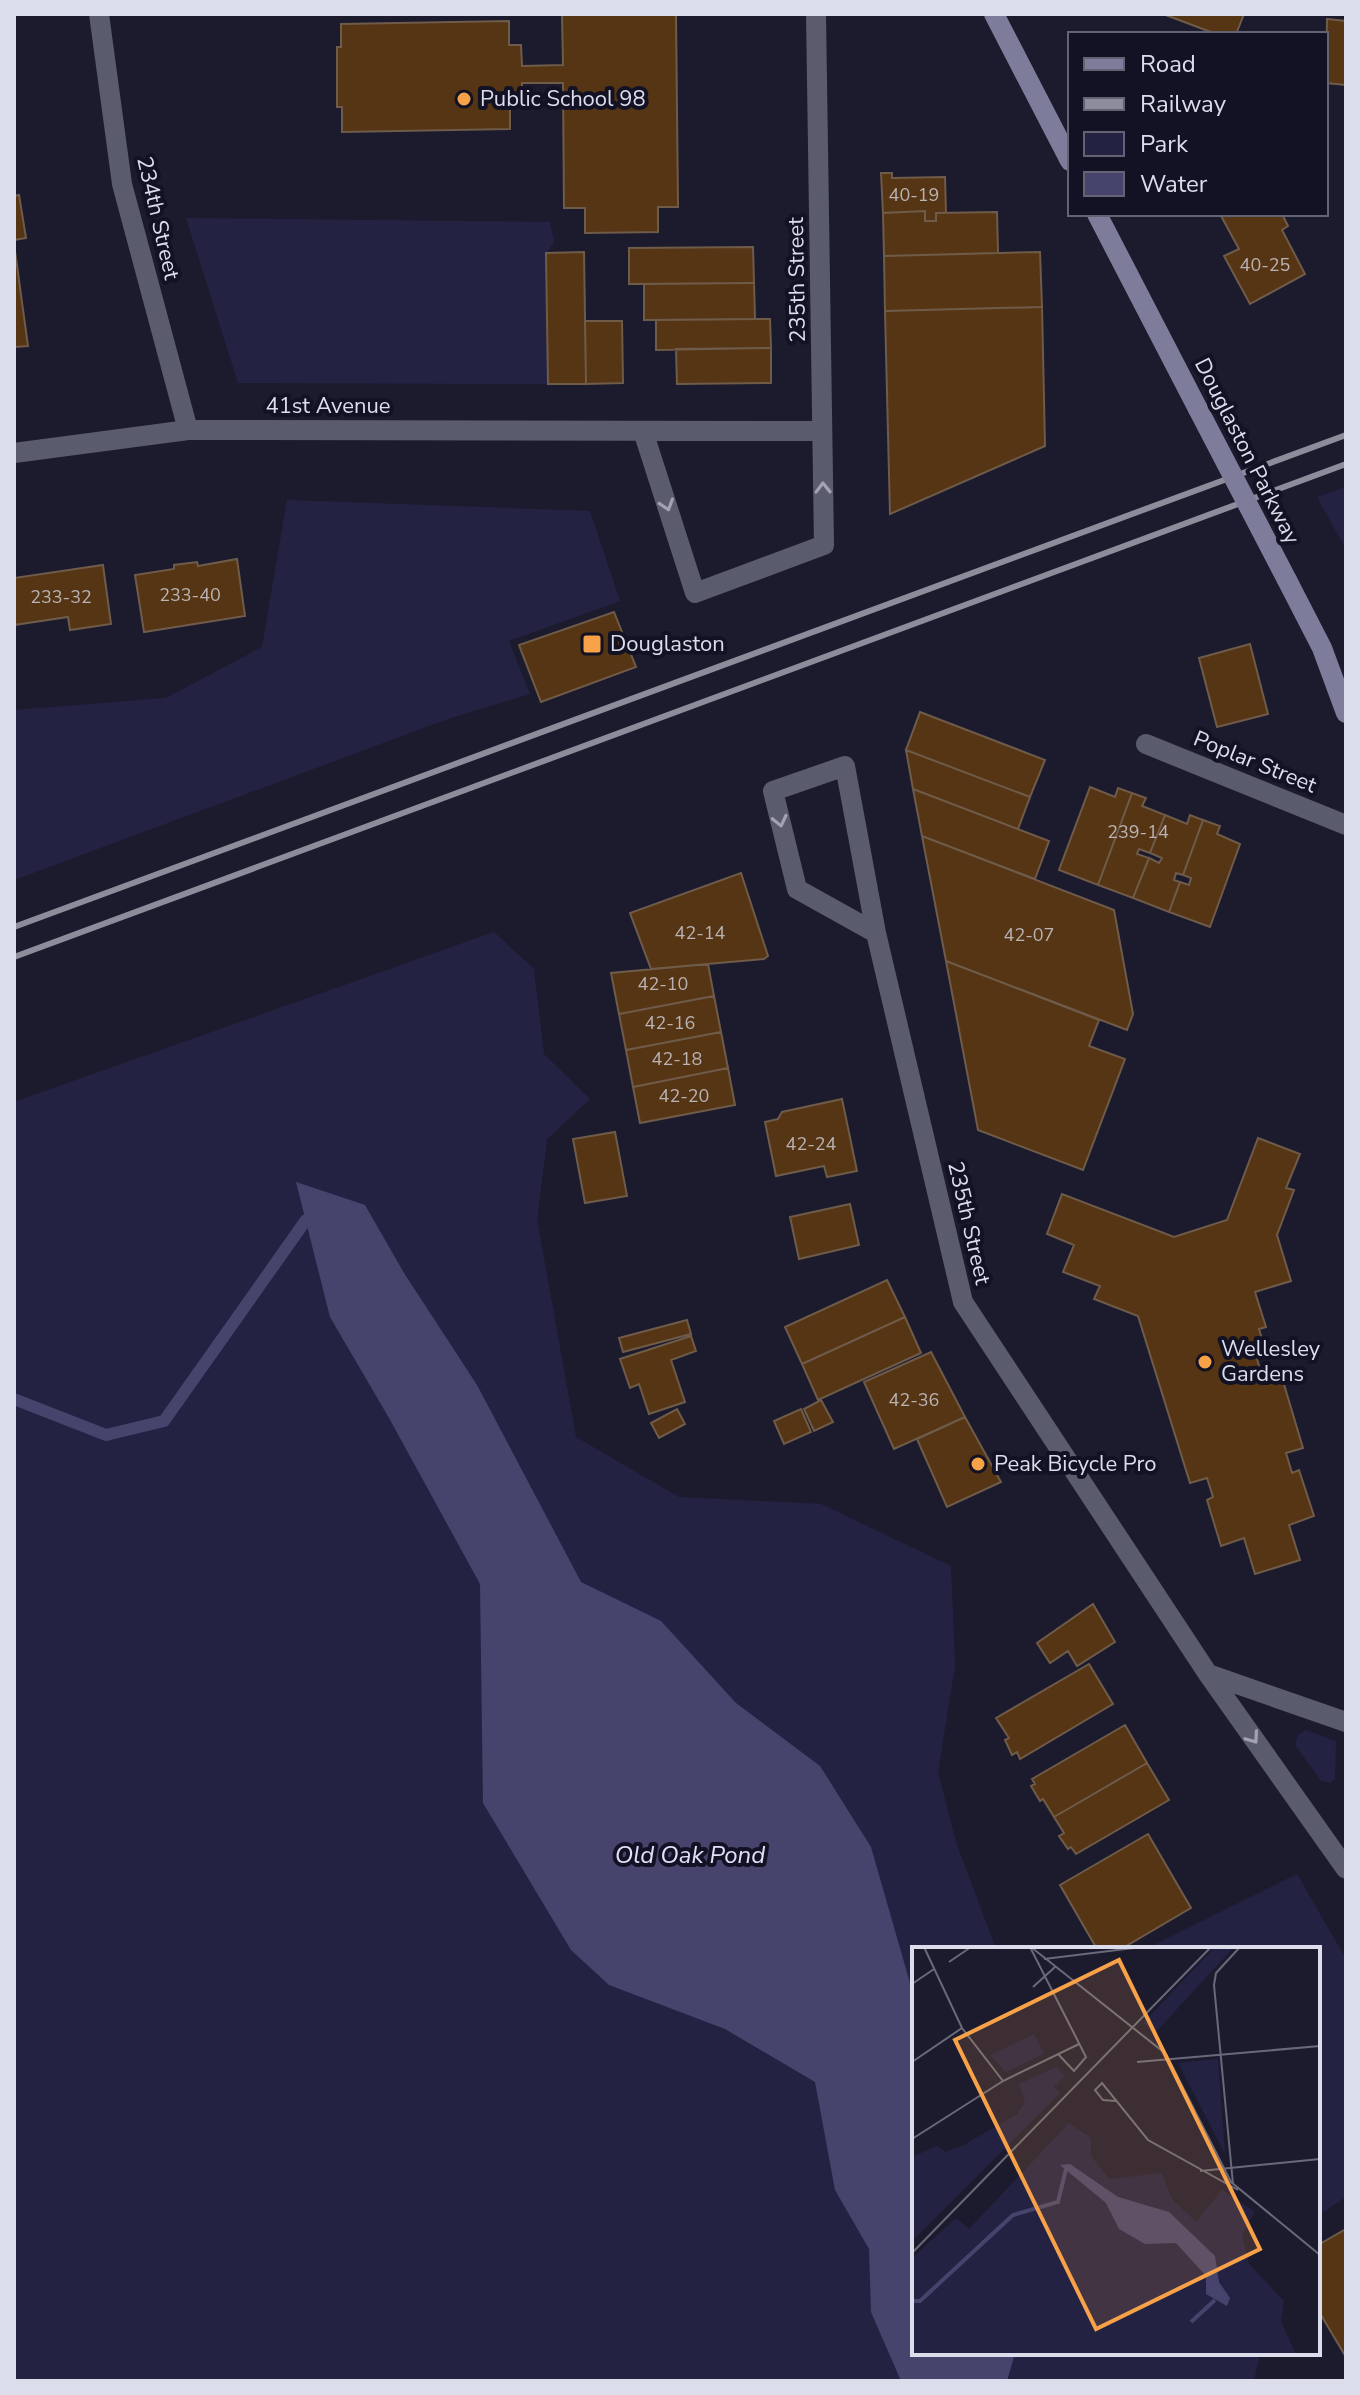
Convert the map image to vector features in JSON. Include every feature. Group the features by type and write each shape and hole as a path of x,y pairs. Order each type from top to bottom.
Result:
{"main road":[{"path":"994,14 1068,157"},
{"name":"Douglaston Parkway","path":"1098,216 1322,648 1346,713"}],"street":[{"name":"234th Street","path":"99,14 122,184 188,430"},
{"name":"235th Street","path":"643,431 695,593 824,545 816,14"},
{"name":"41st Avenue","path":"14,453 188,430 822,431"},
{"name":"Poplar Street","path":"1146,744 1346,825"},
{"name":"235th Street","path":"876,933 797,889 773,791 845,766 876,933 963,1302 1208,1674"},
{"path":"1208,1674 1346,1722"},
{"path":"1208,1674 1346,1869"}],"green space":[{"path":"186,218 550,222 554,242 546,254 548,384 238,383"},
{"path":"1346,487 1346,549 1317,497"},
{"path":"287,500 590,511 620,601 509,641 530,694 448,719 14,880 14,710 166,698 262,647"},
{"path":"494,932 534,969 544,1054 590,1099 547,1139 537,1219 576,1437 679,1497 821,1504 951,1566 955,1666 938,1772 956,1842 995,1947 912,1947 912,2355 1260,2355 1254,2381 14,2381 14,1102"},
{"path":"1306,1730 1336,1741 1335,1778 1331,1783 1321,1781 1295,1745 1298,1735"},
{"path":"1297,1874 1346,1959 1346,2197 1320,2214 1320,1947 1150,1947"}],"water":[{"name":"Old Oak Pond","path":"296,1182 365,1205 404,1273 477,1385 581,1582 661,1621 736,1703 820,1766 871,1847 912,1990 912,2355 1014,2355 1007,2381 901,2381 871,2312 869,2249 835,2190 815,2082 725,2029 609,1985 571,1950 483,1803 480,1584 330,1317"}],"building":[{"path":"562,14 676,14 678,207 658,207 658,232 585,233 585,208 564,208 563,83 522,83 522,105 510,105 510,129 342,132 342,107 337,107 337,47 341,47 341,24 509,21 509,45 521,45 522,66 563,65"},
{"path":"1163,14 1244,14 1237,32 1211,32"},
{"path":"1327,19 1346,21 1346,85 1328,83"},
{"path":"881,173 892,173 892,178 945,177 946,213 936,213 936,221 925,221 925,211 883,213"},
{"path":"19,195 26,238 14,240 14,196"},
{"path":"925,211 925,221 936,221 936,213 997,212 998,253 884,256 883,213"},
{"path":"1221,216 1283,216 1288,226 1282,230 1305,274 1250,304 1224,256 1239,249"},
{"path":"753,247 754,283 629,284 629,248"},
{"path":"14,251 28,346 14,347"},
{"path":"584,252 586,384 548,384 546,253"},
{"path":"1040,252 1042,307 885,311 884,256"},
{"path":"754,283 755,319 644,320 644,284"},
{"path":"1042,307 1045,446 890,514 885,311"},
{"path":"770,319 771,348 656,350 656,320"},
{"path":"585,321 622,321 623,383 586,384"},
{"path":"771,348 771,383 677,384 676,349"},
{"path":"237,559 245,616 144,632 135,575 174,569 174,565 197,562 198,566"},
{"path":"103,565 111,624 70,630 68,617 14,625 14,578"},
{"path":"614,612 636,667 541,702 519,645"},
{"path":"1250,644 1268,714 1217,727 1199,658"},
{"path":"920,712 1045,760 1030,797 906,750"},
{"path":"906,750 1030,797 1018,829 913,789"},
{"path":"1090,787 1115,797 1118,788 1132,793 1098,885 1059,870"},
{"path":"913,789 1049,841 1035,879 922,836"},
{"path":"1132,793 1146,798 1142,806 1165,815 1150,853 1139,849 1137,854 1149,858 1133,898 1098,885"},
{"path":"1165,815 1187,824 1190,815 1203,820 1183,875 1176,873 1174,880 1180,882 1169,912 1133,898 1149,858 1159,863 1162,858 1150,853"},
{"path":"1203,820 1220,826 1217,834 1240,844 1210,927 1169,912 1180,882 1189,885 1191,878 1183,875"},
{"path":"922,836 1114,910 1133,1014 1127,1030 946,961"},
{"path":"741,873 768,956 764,959 651,969 630,913"},
{"path":"946,961 1099,1020 1089,1046 1125,1059 1083,1170 978,1130"},
{"path":"708,964 714,996 619,1014 611,973"},
{"path":"714,996 721,1032 626,1050 619,1014"},
{"path":"721,1032 728,1068 633,1087 626,1050"},
{"path":"728,1068 735,1105 640,1123 633,1087"},
{"path":"842,1099 857,1171 827,1177 824,1166 776,1176 765,1122 778,1119 782,1112"},
{"path":"615,1132 627,1196 585,1203 573,1139"},
{"name":"Wellesley Gardens","path":"1258,1138 1300,1154 1286,1188 1294,1190 1277,1235 1291,1281 1255,1292 1266,1327 1259,1329 1265,1349 1255,1352 1262,1376 1280,1371 1303,1448 1286,1453 1292,1473 1299,1470 1314,1516 1289,1525 1300,1560 1255,1574 1244,1538 1221,1546 1207,1500 1213,1497 1207,1478 1190,1483 1138,1316 1094,1299 1100,1286 1063,1272 1074,1245 1047,1234 1062,1194 1174,1237 1227,1220"},
{"path":"850,1204 859,1245 799,1259 790,1217"},
{"path":"887,1280 905,1317 802,1364 785,1327"},
{"path":"905,1317 921,1353 818,1400 802,1364"},
{"path":"687,1320 691,1334 623,1352 619,1338"},
{"path":"691,1336 696,1351 671,1360 685,1402 649,1414 639,1384 630,1388 620,1359"},
{"path":"931,1352 965,1417 894,1449 864,1382"},
{"path":"821,1400 833,1422 814,1431 804,1409"},
{"path":"677,1409 685,1424 659,1438 651,1423"},
{"path":"801,1409 811,1432 784,1444 774,1421"},
{"path":"965,1417 1001,1482 947,1507 917,1439"},
{"path":"1093,1604 1115,1642 1077,1666 1068,1651 1050,1663 1037,1643"},
{"path":"1089,1664 1113,1704 1020,1759 1017,1752 1012,1755 1005,1740 1009,1738 996,1718"},
{"path":"1125,1725 1147,1763 1054,1817 1031,1786 1035,1784 1032,1779"},
{"path":"1147,1763 1169,1800 1076,1854 1071,1847 1068,1849 1059,1836 1064,1833 1054,1817"},
{"path":"1148,1834 1191,1908 1124,1947 1096,1947 1060,1885"},
{"path":"1346,2229 1346,2357 1320,2313 1320,2244"}],"waterway":[{"path":"14,1399 106,1435 164,1421 306,1220 320,1225"}],"railway":[{"path":"14,927 1346,435"},
{"path":"14,957 1346,464"}],"place":[{"name":"Public School 98","path":"464,99"},
{"name":"Douglaston","path":"592,644"},
{"name":"Wellesley Gardens","path":"1205,1362"},
{"name":"Peak Bicycle Pro","path":"978,1464"}]}
